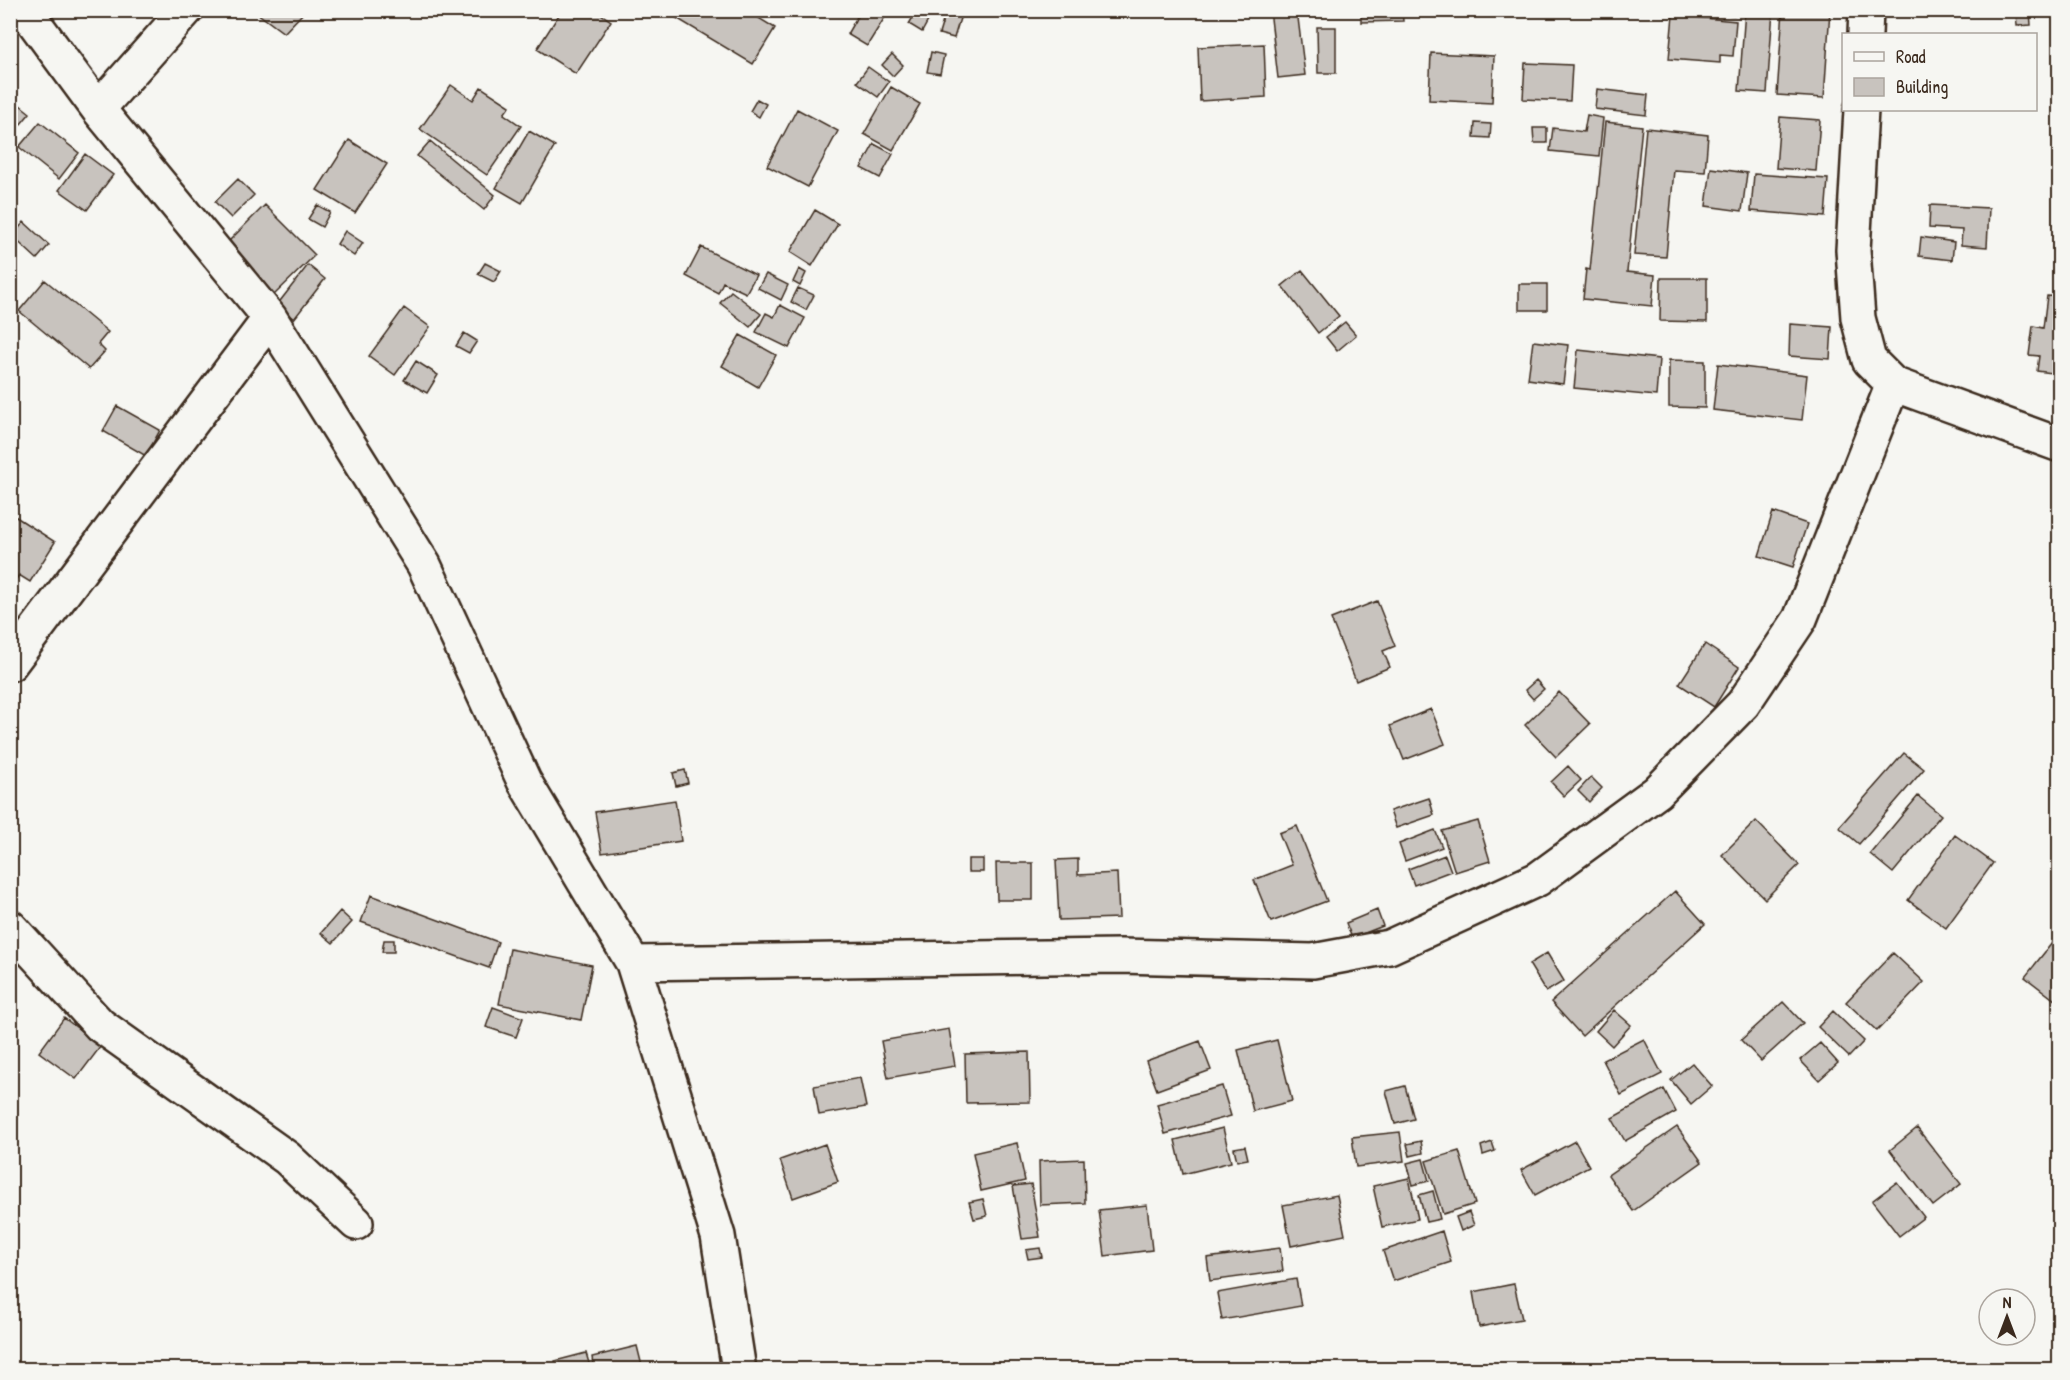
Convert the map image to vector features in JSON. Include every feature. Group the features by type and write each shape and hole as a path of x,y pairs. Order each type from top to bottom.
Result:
{"street":[{"path":"25,10 98,109 270,318 424,565 524,781 633,963 718,1236 739,1370"},
{"path":"98,109 186,10"},
{"path":"1864,33 1866,10"},
{"path":"1860,111 1853,250 1858,318 1869,360 1893,384 2060,445"},
{"path":"10,664 270,318"},
{"path":"633,963 1120,956 1313,961 1400,943 1538,879 1657,792 1743,704 1800,619 1893,384"},
{"path":"10,927 100,1025 287,1158 356,1223"}],"building":[{"path":"253,10 306,10 284,33"},
{"path":"562,10 595,10 611,21 576,74 537,49"},
{"path":"663,10 746,10 775,28 753,64"},
{"path":"861,10 873,10 885,17 867,46 847,34"},
{"path":"1270,10 1297,10 1305,75 1278,78"},
{"path":"1361,10 1402,10 1403,21 1361,22"},
{"path":"1686,10 1735,10 1734,15"},
{"path":"1745,10 1773,10 1767,93 1739,91"},
{"path":"1783,10 1830,10 1824,98 1777,95"},
{"path":"946,11 961,15 954,38 939,34"},
{"path":"2030,11 2031,25 2017,26 2016,12"},
{"path":"916,12 929,19 922,32 909,24"},
{"path":"1673,15 1736,21 1733,56 1720,55 1720,63 1669,59"},
{"path":"1317,27 1336,27 1336,73 1318,73"},
{"path":"1264,44 1266,97 1200,101 1198,47"},
{"path":"931,52 944,55 940,74 927,72"},
{"path":"1431,53 1494,56 1492,103 1429,100"},
{"path":"892,54 903,65 893,76 882,65"},
{"path":"1525,63 1572,65 1570,101 1523,99"},
{"path":"868,67 889,82 878,97 857,82"},
{"path":"451,85 473,100 481,87 510,106 504,114 521,126 487,175 420,129"},
{"path":"891,87 920,104 893,150 864,134"},
{"path":"1597,89 1648,95 1646,115 1595,109"},
{"path":"10,97 30,113 10,137"},
{"path":"757,99 766,104 759,117 750,111"},
{"path":"797,109 838,131 808,187 767,166"},
{"path":"1587,115 1603,118 1599,156 1550,151 1553,128 1584,132"},
{"path":"1780,117 1820,120 1816,171 1776,168"},
{"path":"40,122 79,153 59,179 19,147"},
{"path":"1605,122 1642,126 1627,272 1655,275 1652,306 1583,299 1586,269 1590,270"},
{"path":"1475,123 1491,124 1490,138 1474,137"},
{"path":"1533,128 1547,128 1547,143 1534,143"},
{"path":"1646,128 1708,135 1705,172 1674,170 1666,257 1634,255"},
{"path":"529,131 555,146 522,203 496,188"},
{"path":"349,140 387,164 355,213 317,190"},
{"path":"430,141 495,195 484,210 417,156"},
{"path":"874,144 893,154 880,178 861,168"},
{"path":"85,154 113,175 87,210 59,190"},
{"path":"1711,168 1747,173 1742,211 1706,206"},
{"path":"1754,174 1828,179 1825,217 1751,211"},
{"path":"238,179 254,195 231,218 215,202"},
{"path":"265,205 315,255 274,295 225,245"},
{"path":"317,205 330,212 322,227 308,219"},
{"path":"1930,205 1989,208 1987,247 1961,245 1962,230 1929,228"},
{"path":"815,210 838,224 812,266 790,252"},
{"path":"24,222 49,245 37,259 12,236"},
{"path":"345,231 363,243 354,256 337,244"},
{"path":"1921,237 1954,242 1952,260 1919,256"},
{"path":"701,247 756,275 746,293 723,282 718,293 686,276"},
{"path":"485,263 501,271 494,282 478,274"},
{"path":"308,265 325,279 294,319 277,305"},
{"path":"799,269 806,273 800,286 793,282"},
{"path":"1302,270 1339,316 1318,333 1282,286"},
{"path":"766,274 788,285 781,300 758,288"},
{"path":"1661,278 1707,278 1707,322 1660,321"},
{"path":"45,280 108,332 98,344 105,351 89,369 19,311"},
{"path":"1519,284 1547,284 1547,310 1519,310"},
{"path":"798,288 814,295 806,310 791,302"},
{"path":"731,291 761,314 750,327 720,303"},
{"path":"2047,296 2060,297 2060,374 2037,371 2039,356 2029,355 2033,326 2043,328"},
{"path":"780,305 805,318 789,348 756,332 766,313 774,317"},
{"path":"404,308 430,327 395,375 369,356"},
{"path":"1345,322 1356,335 1337,351 1326,337"},
{"path":"1790,324 1832,327 1830,359 1789,356"},
{"path":"464,333 477,341 469,353 456,346"},
{"path":"740,335 776,355 758,387 722,366"},
{"path":"1533,341 1568,345 1563,384 1528,379"},
{"path":"1578,350 1659,359 1656,396 1574,388"},
{"path":"1669,360 1705,361 1705,408 1669,407"},
{"path":"416,361 438,375 427,393 404,380"},
{"path":"1718,364 1807,375 1802,420 1713,410"},
{"path":"117,406 160,430 146,456 103,431"},
{"path":"1773,512 1807,524 1793,567 1759,556"},
{"path":"13,515 55,542 30,582 19,575 10,588 10,519"},
{"path":"1377,601 1395,646 1383,651 1390,667 1356,681 1331,619"},
{"path":"1705,644 1739,667 1714,707 1679,684"},
{"path":"1536,680 1544,689 1533,699 1525,690"},
{"path":"1559,692 1590,724 1556,757 1525,725"},
{"path":"1431,709 1445,744 1404,760 1390,726"},
{"path":"1904,753 1924,769 1859,844 1839,827"},
{"path":"1568,766 1581,780 1564,796 1551,782"},
{"path":"685,770 688,783 676,786 673,773"},
{"path":"1591,777 1602,788 1589,802 1578,791"},
{"path":"1918,796 1941,815 1893,873 1870,854"},
{"path":"1429,798 1434,815 1396,828 1390,811"},
{"path":"675,800 681,841 602,853 595,812"},
{"path":"1478,821 1490,861 1455,872 1442,831"},
{"path":"1756,821 1799,865 1765,899 1722,855"},
{"path":"1297,826 1327,901 1271,922 1254,880 1292,865 1279,833"},
{"path":"1435,830 1442,847 1405,861 1399,844"},
{"path":"1955,835 1993,863 1946,928 1908,900"},
{"path":"1445,855 1451,871 1414,885 1408,869"},
{"path":"968,859 983,859 983,872 968,872"},
{"path":"1078,859 1078,875 1117,873 1119,918 1059,920 1056,860"},
{"path":"996,863 1033,863 1033,900 997,900"},
{"path":"1675,891 1705,924 1582,1036 1551,1002"},
{"path":"371,895 498,942 489,968 361,922"},
{"path":"1377,910 1383,926 1352,938 1346,923"},
{"path":"340,911 352,922 333,943 321,933"},
{"path":"2060,933 2060,1004 2025,977"},
{"path":"384,940 394,940 394,952 382,952"},
{"path":"510,949 592,965 581,1020 499,1004"},
{"path":"1547,953 1564,981 1546,992 1529,964"},
{"path":"1893,953 1924,982 1877,1031 1846,1002"},
{"path":"1783,1002 1803,1023 1761,1061 1741,1040"},
{"path":"493,1007 523,1018 516,1037 486,1027"},
{"path":"1614,1010 1631,1025 1612,1046 1596,1031"},
{"path":"1833,1011 1864,1041 1849,1057 1818,1027"},
{"path":"64,1018 101,1046 76,1079 39,1052"},
{"path":"949,1029 955,1066 888,1078 881,1041"},
{"path":"1644,1039 1662,1074 1621,1095 1603,1060"},
{"path":"1277,1040 1292,1101 1253,1111 1238,1050"},
{"path":"1200,1041 1211,1070 1157,1090 1146,1061"},
{"path":"1820,1043 1838,1063 1819,1080 1800,1060"},
{"path":"1029,1052 1030,1102 966,1103 965,1054"},
{"path":"1692,1063 1712,1086 1691,1104 1671,1080"},
{"path":"860,1078 866,1107 819,1115 814,1086"},
{"path":"1222,1086 1231,1116 1165,1134 1157,1104"},
{"path":"1405,1086 1414,1119 1395,1124 1386,1091"},
{"path":"1664,1089 1676,1112 1625,1141 1612,1118"},
{"path":"1677,1127 1702,1162 1633,1211 1608,1175"},
{"path":"1223,1128 1231,1162 1183,1174 1175,1140"},
{"path":"1917,1128 1961,1184 1933,1206 1890,1150"},
{"path":"1400,1132 1404,1161 1356,1167 1352,1137"},
{"path":"1421,1141 1423,1153 1410,1156 1407,1144"},
{"path":"1575,1141 1589,1166 1535,1195 1521,1170"},
{"path":"1492,1142 1495,1151 1483,1155 1481,1146"},
{"path":"1017,1143 1025,1181 981,1191 973,1153"},
{"path":"825,1144 838,1182 793,1198 780,1160"},
{"path":"1245,1146 1248,1159 1237,1161 1234,1148"},
{"path":"1459,1151 1475,1204 1443,1214 1426,1161"},
{"path":"1084,1159 1085,1203 1040,1205 1039,1161"},
{"path":"1423,1159 1429,1181 1413,1185 1407,1163"},
{"path":"1409,1178 1418,1219 1382,1227 1373,1186"},
{"path":"1897,1182 1924,1217 1899,1236 1872,1201"},
{"path":"1031,1184 1040,1237 1022,1239 1013,1186"},
{"path":"1433,1191 1440,1219 1426,1222 1419,1195"},
{"path":"1337,1195 1345,1235 1291,1246 1283,1205"},
{"path":"983,1199 987,1216 974,1219 969,1202"},
{"path":"1147,1205 1152,1250 1105,1256 1099,1210"},
{"path":"1469,1212 1474,1225 1461,1231 1456,1217"},
{"path":"1442,1231 1451,1262 1393,1281 1383,1251"},
{"path":"1040,1248 1042,1257 1028,1259 1026,1250"},
{"path":"1280,1248 1283,1271 1210,1281 1207,1258"},
{"path":"1296,1279 1301,1306 1222,1320 1217,1293"},
{"path":"1514,1284 1522,1319 1479,1327 1473,1292"},
{"path":"637,1346 643,1370 594,1370 592,1357"},
{"path":"586,1353 591,1370 557,1370 555,1361"}]}
